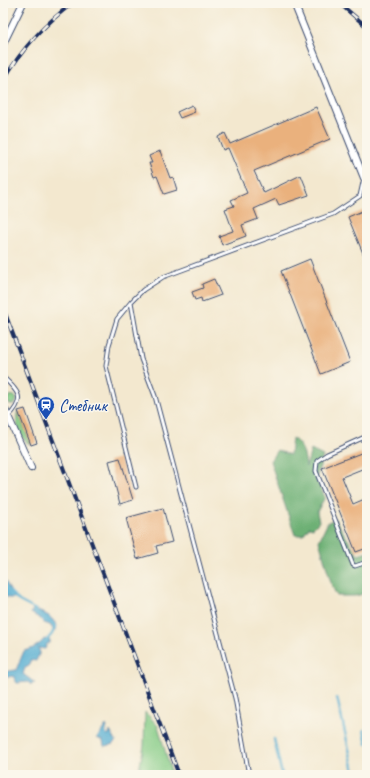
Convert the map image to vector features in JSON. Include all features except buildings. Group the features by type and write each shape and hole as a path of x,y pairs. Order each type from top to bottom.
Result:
{"street":[{"path":"3,44 23,3"},
{"path":"294,3 321,75 366,178"},
{"path":"3,405 31,468"}],"lane":[{"path":"136,487 106,366 109,345 117,319 143,290 163,277 333,214 360,196 366,178"},
{"path":"132,302 141,359 155,396 235,698 249,775"},
{"path":"3,377 15,389 19,400 19,405 8,417"},
{"path":"367,436 317,461 316,471 353,565 356,566 367,562"}],"green space":[{"path":"10,396 14,396 16,400 14,404 10,404 8,402 8,398"},
{"path":"18,411 31,445 27,443 21,435 17,425"},
{"path":"292,438 301,447 306,467 311,450 323,456 316,479 325,497 317,512 319,522 313,528 309,527 303,535 295,535 270,461 277,450 290,455"},
{"path":"335,519 358,555 367,552 367,593 355,596 337,596 332,586 319,541 328,522"},
{"path":"145,712 158,726 172,775 138,775 144,745"}],"water":[{"path":"3,577 14,598 8,598 3,594"},
{"path":"33,609 47,615 52,619 57,626 55,632 50,625 44,623 41,619 31,613"},
{"path":"44,639 50,640 50,642 47,644 45,649 38,648 40,652 36,661 30,660 29,666 25,668 23,674 35,683 31,683 31,685 28,682 17,683 13,676 3,678 3,672 16,670 24,651 41,643"},
{"path":"106,725 107,727 105,733 108,736 110,731 116,741 112,745 104,746 103,741 97,738"}],"waterway":[{"path":"8,590 19,601 36,610"},
{"path":"46,641 54,629"},
{"path":"337,698 355,775"},
{"path":"364,730 367,744"},
{"path":"274,739 282,775"}],"railway":[{"path":"3,81 25,48 52,20 73,3"},
{"path":"339,3 367,27"},
{"path":"3,308 179,775"}],"place":[{"name":"Стебник","path":"46,420"}]}
